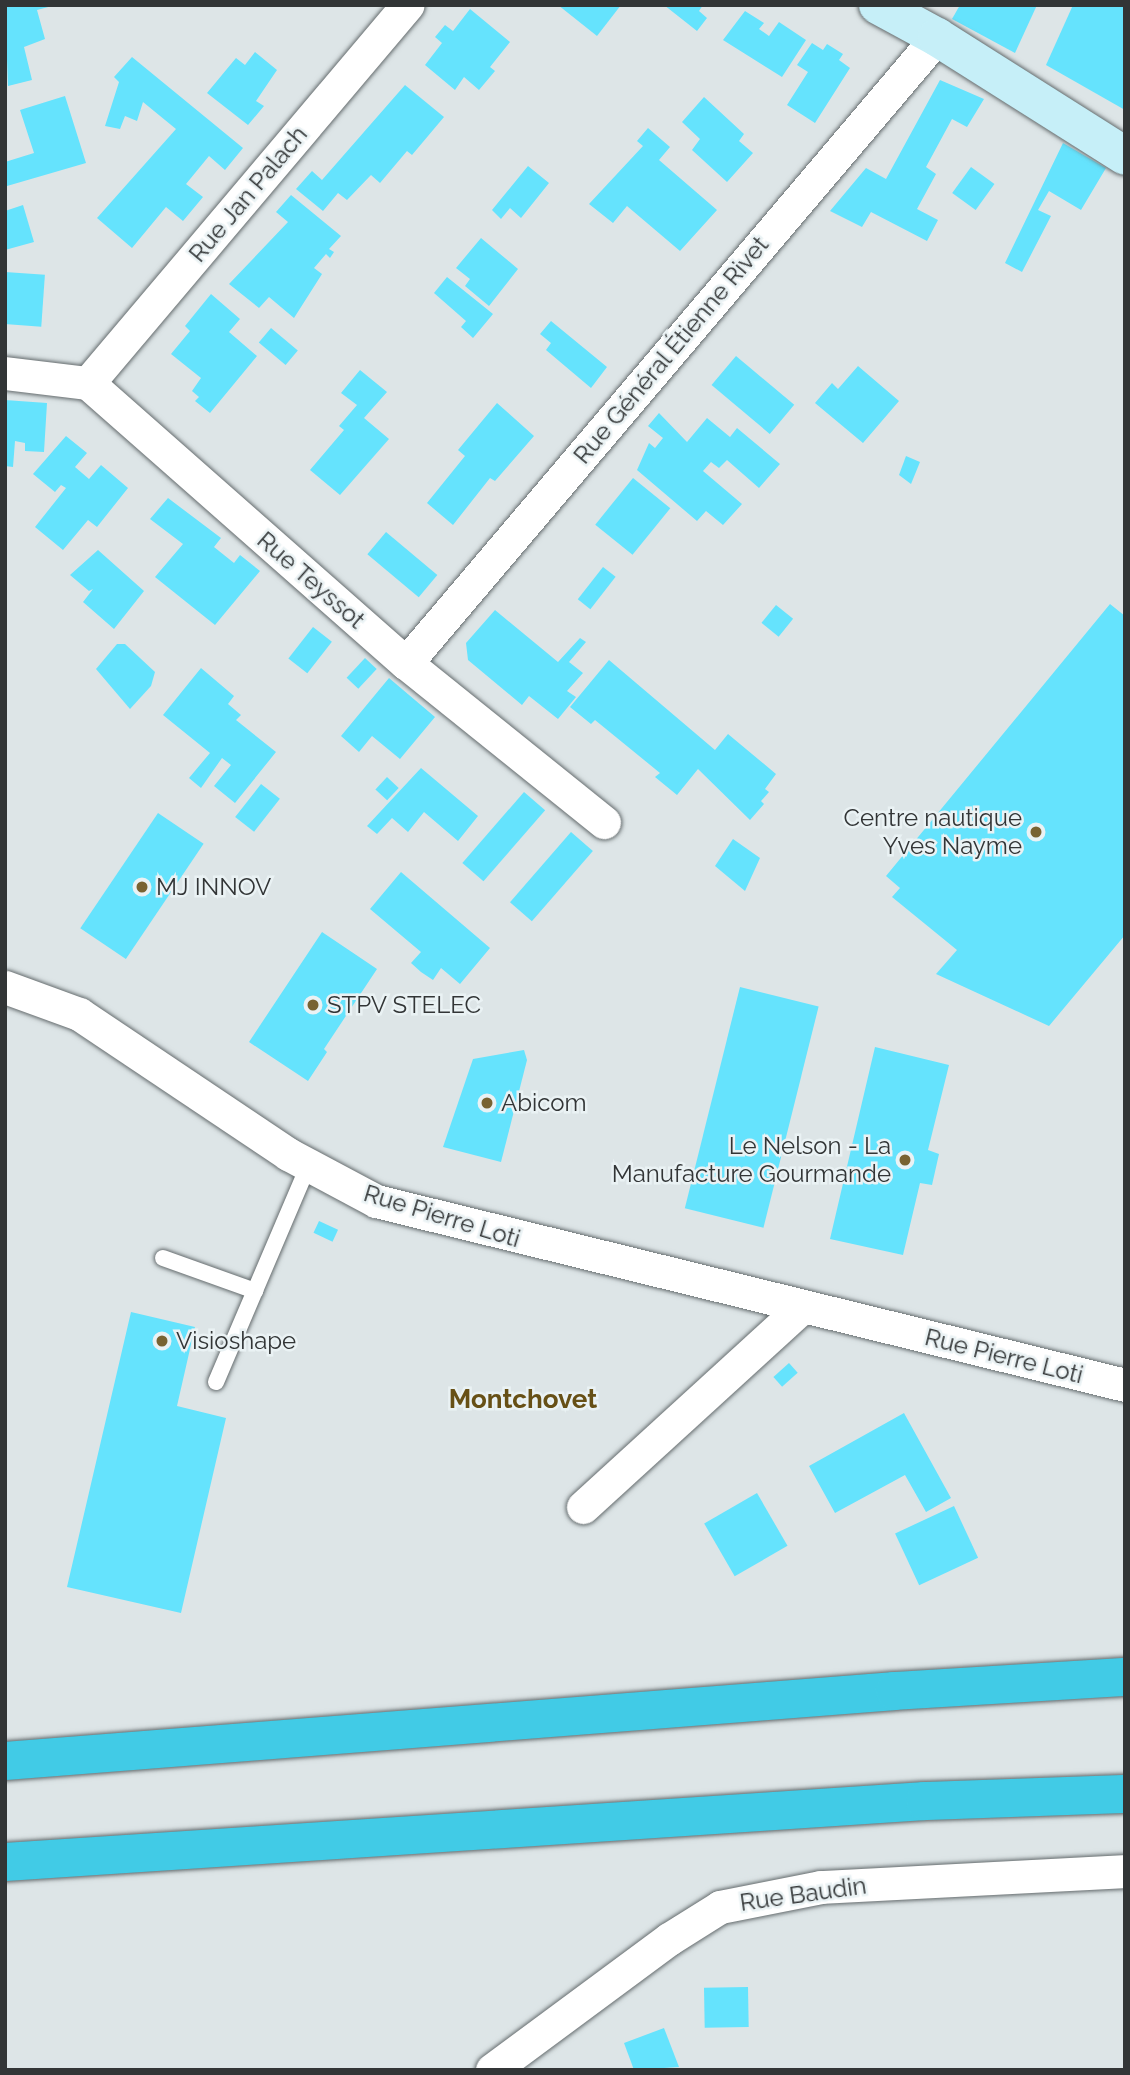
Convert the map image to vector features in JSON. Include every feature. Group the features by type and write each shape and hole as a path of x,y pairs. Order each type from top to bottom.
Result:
{"highway":[{"path":"5,1761 895,1691 1125,1677"},
{"path":"5,1862 925,1801 1125,1794"}],"street":[{"name":"Rue Jan Palach","path":"88,383 407,5"},
{"path":"878,5 937,37 1125,156"},
{"name":"Rue Général Étienne Rivet","path":"406,663 937,37"},
{"path":"5,373 88,383"},
{"name":"Rue Teyssot","path":"88,383 406,663 604,822"},
{"name":"Rue Pierre Loti","path":"5,986 79,1014 308,1166 376,1201 1125,1385"},
{"path":"583,1507 802,1307"},
{"name":"Rue Baudin","path":"492,2070 669,1939 720,1907 821,1887 1125,1871"}],"lane":[{"path":"216,1382 308,1166"},
{"path":"163,1258 255,1291"}],"building":[{"path":"5,5 52,6 37,10 45,39 24,47 32,80 8,86"},
{"path":"558,5 621,5 597,36"},
{"path":"664,5 703,5 699,11 707,18 697,31"},
{"path":"960,5 1037,5 1015,53 952,19"},
{"path":"1073,5 1125,5 1125,110 1046,65"},
{"path":"470,9 510,42 490,67 495,71 479,90 464,77 455,90 425,65 442,43 435,37 445,25 453,31"},
{"path":"745,11 764,23 759,29 769,36 779,22 806,40 782,77 723,40"},
{"path":"812,43 823,50 827,44 843,54 839,60 850,68 815,123 787,105 808,72 797,65"},
{"path":"255,52 277,70 256,101 264,106 248,125 207,93 236,58 245,65"},
{"path":"132,57 243,148 225,170 209,156 186,184 203,197 183,221 166,207 132,248 97,218 176,129 143,102 137,121 125,116 120,129 105,126 119,82 114,77"},
{"path":"940,80 984,99 967,127 952,119 926,167 936,174 917,209 938,220 927,241 871,212 862,227 830,211 866,168 886,179"},
{"path":"405,85 444,117 412,155 407,151 380,183 371,175 347,200 338,193 323,211 296,189 312,171 322,180"},
{"path":"65,96 86,163 7,186 5,162 34,153 20,110"},
{"path":"704,97 744,134 739,141 753,153 727,182 692,150 700,139 682,122"},
{"path":"648,128 670,147 659,160 717,210 680,251 627,206 613,223 589,204 643,146 637,141"},
{"path":"1063,143 1106,168 1081,210 1049,191 1038,210 1051,216 1022,272 1005,263"},
{"path":"528,166 549,183 521,218 510,208 501,219 492,210"},
{"path":"971,167 994,184 976,210 952,193"},
{"path":"291,195 341,236 329,249 334,252 330,258 326,254 314,268 322,274 294,318 269,297 259,308 229,284 288,222 276,212"},
{"path":"23,205 34,242 5,250 5,211"},
{"path":"481,238 518,269 489,306 465,286 470,279 456,268"},
{"path":"5,272 45,275 41,327 5,324"},
{"path":"447,277 493,314 473,338 461,327 466,321 434,293"},
{"path":"211,294 240,319 229,332 257,356 210,413 195,401 199,397 192,391 201,378 171,354 190,331 185,326"},
{"path":"551,321 607,367 591,388 546,350 551,343 540,334"},
{"path":"271,328 298,350 286,365 259,343"},
{"path":"736,356 794,405 770,434 712,385"},
{"path":"858,366 899,401 863,443 815,403 832,383 838,389"},
{"path":"360,370 387,392 364,418 389,439 340,495 310,470 344,430 339,426 357,405 341,393"},
{"path":"5,400 47,403 44,452 25,451 25,443 15,441 13,467 5,466"},
{"path":"497,403 534,436 495,481 490,478 453,525 427,503 465,456 458,450"},
{"path":"659,413 687,442 707,418 730,437 737,428 780,464 759,488 727,460 719,468 711,462 703,471 742,504 723,525 706,511 697,521 637,470 649,443 655,448 663,438 648,426"},
{"path":"66,436 87,453 75,467 89,479 101,465 128,488 97,527 88,520 63,550 35,527 66,488 61,485 55,492 33,474"},
{"path":"906,456 920,462 911,484 899,475"},
{"path":"633,478 670,508 633,555 595,525"},
{"path":"168,498 221,538 214,547 234,563 240,555 260,571 215,625 155,577 183,544 150,519"},
{"path":"386,532 437,575 419,597 367,554"},
{"path":"98,550 144,591 114,629 83,602 93,589 89,591 70,575"},
{"path":"603,567 616,577 590,609 578,599"},
{"name":"Centre nautique Yves Nayme","path":"1110,604 1125,616 1125,935 1049,1026 936,974 957,950 892,897 900,888 886,876"},
{"path":"776,605 793,619 779,637 762,623"},
{"path":"495,610 558,662 580,638 586,642 569,662 583,673 567,691 576,697 558,719 529,696 522,705 468,660 466,643"},
{"path":"313,627 332,642 307,673 288,659"},
{"path":"117,644 125,644 155,672 151,686 130,709 96,669"},
{"path":"365,658 377,669 358,689 347,678"},
{"path":"609,660 715,750 728,734 776,774 765,789 769,792 761,801 764,804 750,820 698,769 677,795 655,777 660,773 595,720 591,724 570,707"},
{"path":"201,668 234,696 228,704 241,715 236,720 276,752 235,803 214,786 231,765 222,758 201,788 189,778 210,753 163,715"},
{"path":"389,678 435,717 400,759 372,736 359,752 341,736"},
{"path":"421,768 478,816 458,841 424,812 408,832 392,818 377,834 367,826"},
{"path":"387,777 399,788 387,800 375,789"},
{"path":"261,784 280,799 254,832 235,817"},
{"path":"524,792 545,810 483,881 462,863"},
{"name":"MJ INNOV","path":"158,813 204,844 126,959 80,928"},
{"path":"571,832 593,851 532,921 510,902"},
{"path":"733,839 760,858 745,891 715,866"},
{"path":"401,872 490,948 460,984 441,968 433,980 421,972 411,963 421,952 370,909"},
{"name":"STPV STELEC","path":"322,932 377,969 324,1049 327,1052 308,1081 249,1042"},
{"path":"740,987 819,1007 763,1228 685,1208"},
{"path":"875,1047 949,1065 928,1150 939,1154 932,1185 920,1183 903,1255 830,1239"},
{"name":"Abicom","path":"524,1050 527,1060 501,1162 443,1147 473,1059"},
{"path":"319,1221 338,1230 333,1242 314,1233"},
{"path":"131,1312 195,1327 177,1406 226,1418 181,1613 67,1587"},
{"path":"789,1363 798,1373 782,1387 773,1377"},
{"path":"904,1413 951,1498 926,1512 905,1475 835,1513 809,1466"},
{"path":"757,1493 788,1546 735,1576 704,1524"},
{"path":"954,1506 978,1558 919,1585 895,1533"},
{"path":"748,1987 749,2027 705,2028 704,1988"},
{"path":"664,2028 679,2067 634,2070 624,2043"}],"place":[{"name":"Centre nautique Yves Nayme","path":"1036,832"},
{"name":"MJ INNOV","path":"142,887"},
{"name":"STPV STELEC","path":"313,1005"},
{"name":"Abicom","path":"487,1103"},
{"name":"Le Nelson - La Manufacture Gourmande","path":"905,1160"},
{"name":"Visioshape","path":"162,1341"}],"district":[{"name":"Montchovet","path":"523,1400"}]}
